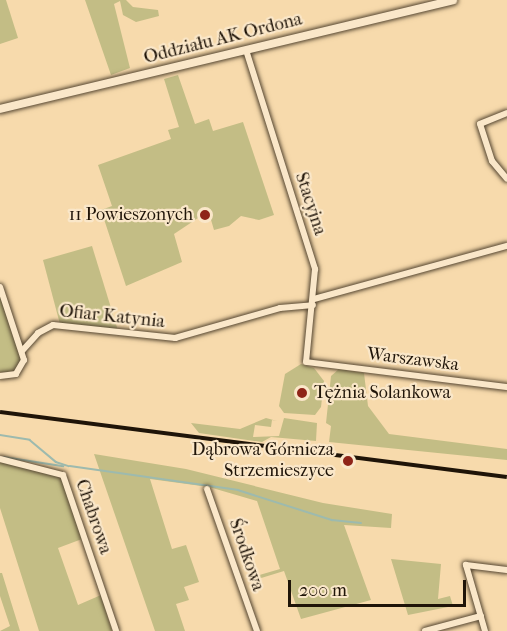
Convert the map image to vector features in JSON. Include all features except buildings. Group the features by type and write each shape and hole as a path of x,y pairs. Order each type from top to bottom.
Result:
{"street":[{"name":"Oddziału AK Ordona","path":"0,109 453,0"},
{"name":"Stacyjna","path":"246,50 312,258 314,302 306,362 316,363"},
{"path":"507,113 480,124 492,161 507,179"},
{"name":"Ofiar Katynia","path":"0,376 20,371 22,351 44,329 59,325 175,338 280,308 314,302 507,246"},
{"path":"0,287 22,351"},
{"name":"Warszawska","path":"316,363 507,387"},
{"name":"Chabrowa","path":"0,459 63,475 116,631"},
{"name":"Środkowa","path":"207,489 257,631"},
{"path":"485,631 466,565 507,570"},
{"path":"425,631 481,616"}],"shaded area":[{"path":"0,0 6,0 18,38 0,44"},
{"path":"85,0 126,0 133,7 158,10 159,16 136,22 123,15 120,1 114,4 130,68 111,75"},
{"path":"178,75 195,124 209,119 213,131 243,122 274,215 259,220 241,216 229,226 214,230 209,213 204,214 174,234 182,262 126,286 101,210 112,206 98,165 171,139 168,130 179,127 164,79"},
{"path":"92,246 119,334 61,328 43,260"},
{"path":"0,293 21,360 14,371 7,372 0,372"},
{"path":"301,364 314,368 324,381 321,407 315,415 284,413 279,406 285,374"},
{"path":"339,369 364,373 368,406 389,434 507,449 507,460 329,442 331,426 326,423 331,376"},
{"path":"266,418 277,421 272,420 271,427 255,425 253,437 279,436 284,418 317,423 316,441 271,437 262,442 199,433 191,423 240,429"},
{"path":"94,454 186,469 323,503 392,514 391,528 344,525 371,600 301,619 284,571 258,579 256,576 280,569 257,501 209,487 150,479 172,549 186,545 199,582 184,587 189,600 176,604 185,631 155,631"},
{"path":"0,461 57,475 63,482 82,539 58,548 78,605 101,595 112,631 39,631 0,508"},
{"path":"391,559 441,564 438,599 450,596 453,606 408,615"},
{"path":"0,573 2,573 20,631 0,631 10,626 0,596"}],"waterway":[{"path":"0,435 30,440 56,462 68,466"},
{"path":"4,457 63,466"},
{"path":"70,466 238,490 332,520 361,523"}],"railway":[{"path":"0,412 507,477"}],"place":[{"name":"11 Powieszonych","path":"205,215"},
{"name":"Tężnia Solankowa","path":"302,393"},
{"name":"Dąbrowa Górnicza Strzemieszyce","path":"348,461"}]}
